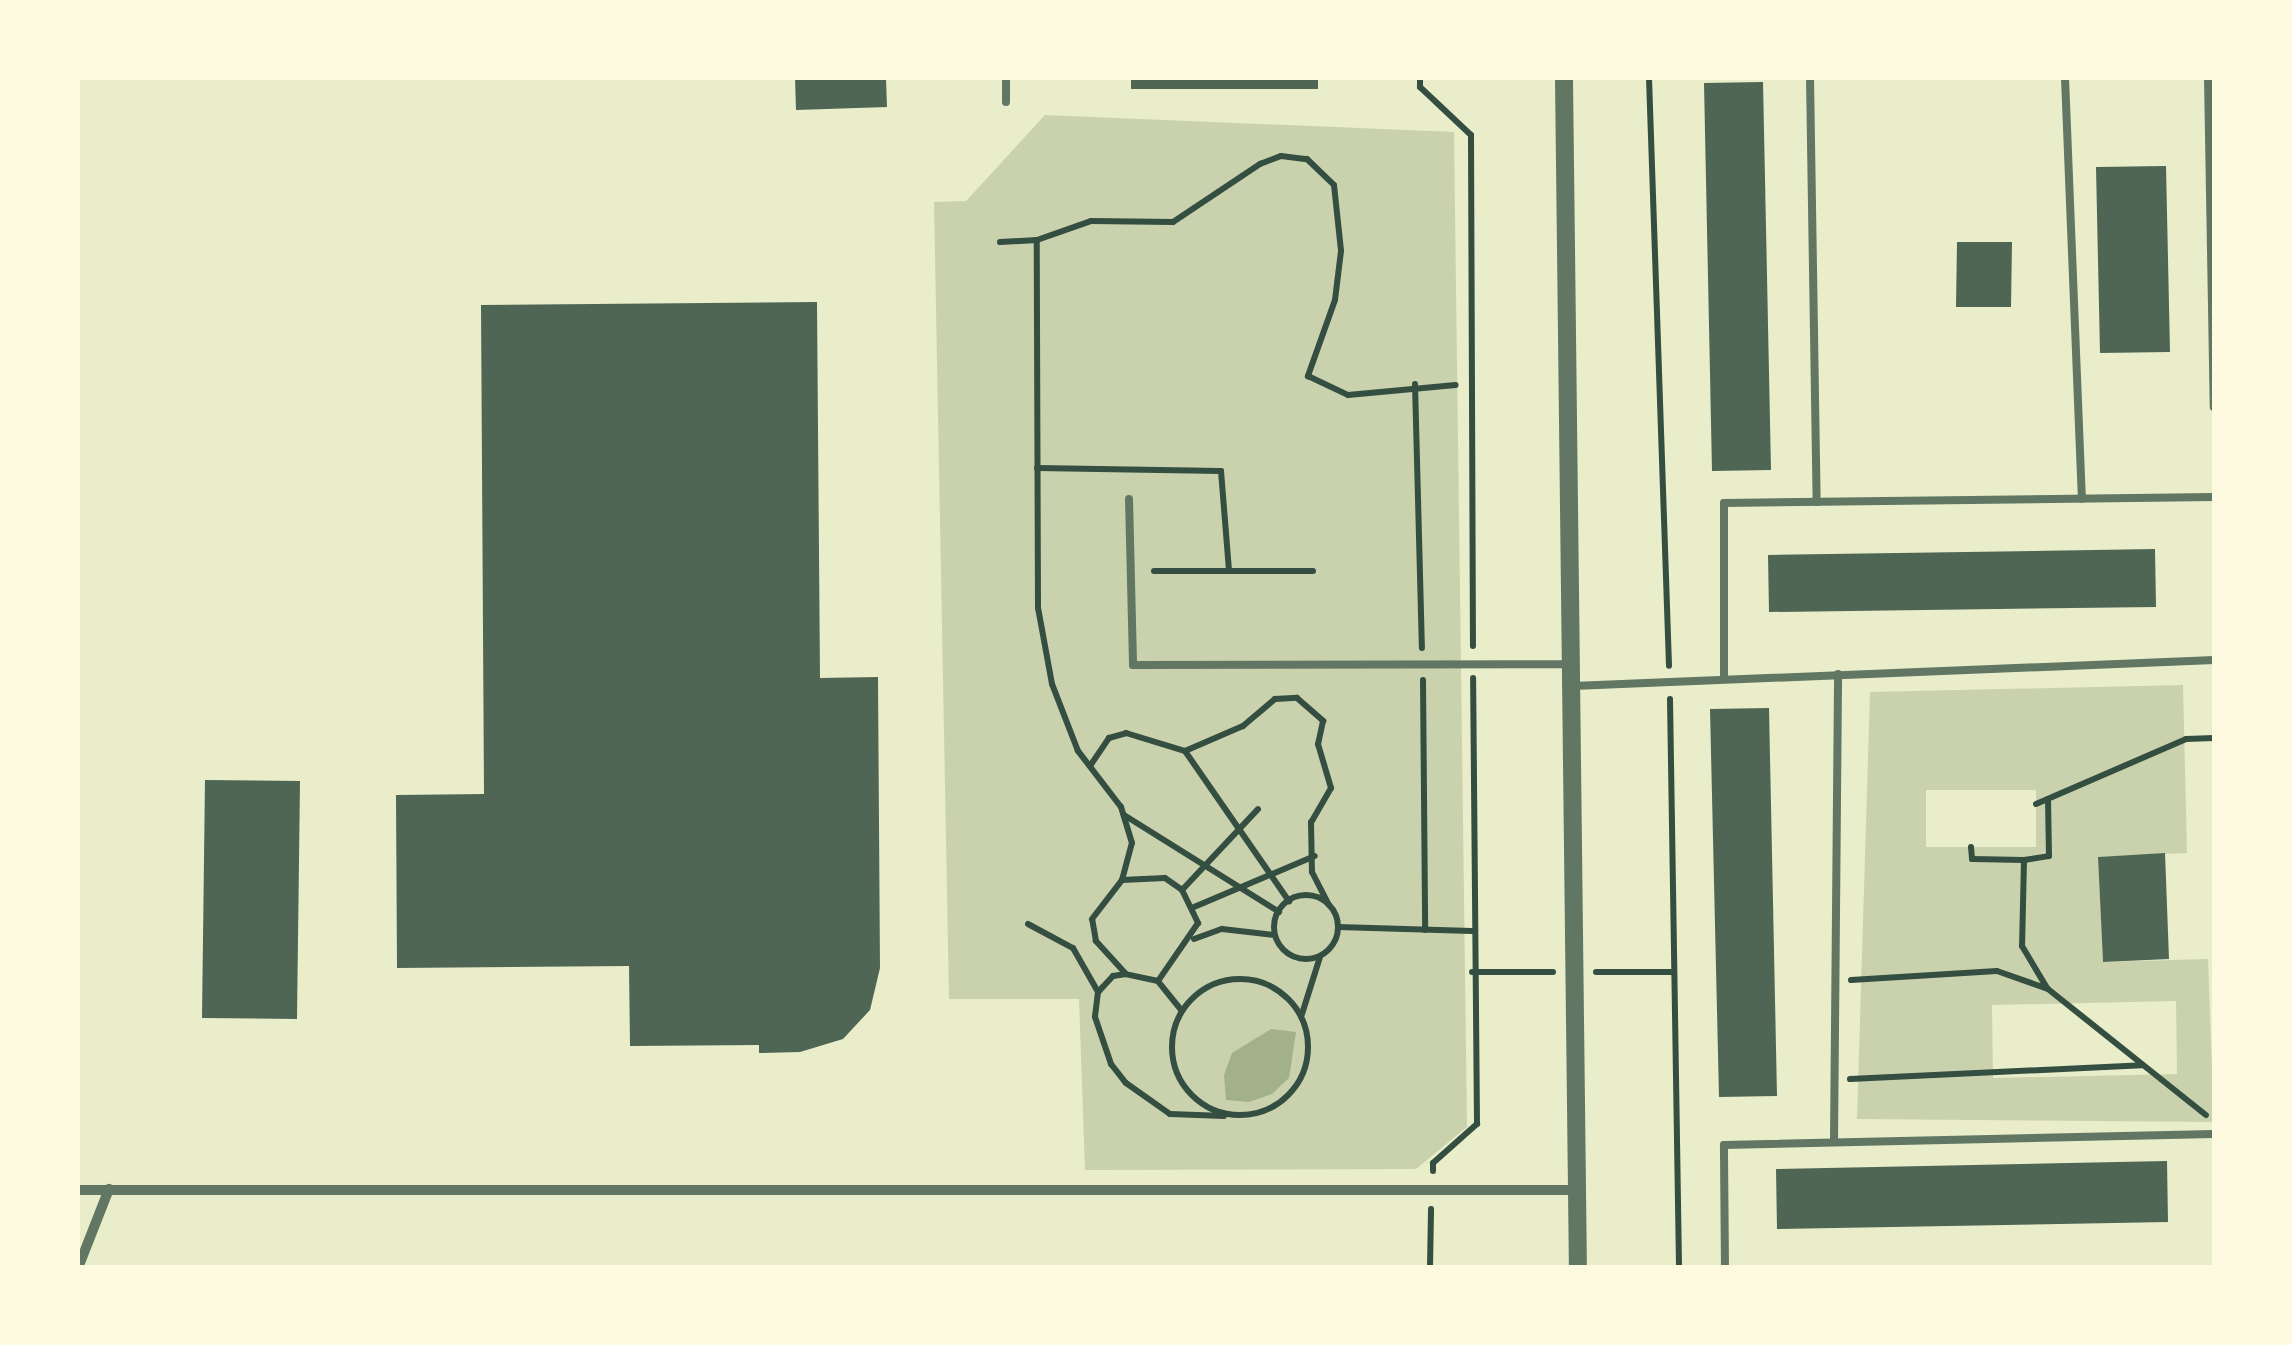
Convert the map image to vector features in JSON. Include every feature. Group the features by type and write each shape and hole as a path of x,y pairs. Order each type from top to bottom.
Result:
{"street":[{"path":"1564,78 1578,1268"},
{"path":"78,1268 108,1189"},
{"path":"78,1190 1576,1190"}],"lane":[{"path":"1006,78 1006,102"},
{"path":"1810,78 1817,502"},
{"path":"2065,78 2082,499"},
{"path":"2208,78 2214,407"},
{"path":"1724,678 1724,503 2214,497"},
{"path":"1129,499 1133,665 1569,664"},
{"path":"1569,686 2214,660"},
{"path":"1834,1142 1838,674"},
{"path":"1724,1268 1724,1145 2214,1134"}],"path":[{"path":"1000,242 1037,240 1091,221 1173,222 1260,164 1281,156 1307,158 1334,186 1341,250 1335,300 1308,376 1348,394 1415,384 1456,385"},
{"path":"1037,240 1038,608 1052,684 1090,766 1124,815 1132,843 1122,880 1092,918 1096,941 1126,974"},
{"path":"1037,468 1221,471 1229,571"},
{"path":"1154,571 1313,571"},
{"path":"1185,751 1244,726 1275,699 1297,698 1323,721 1318,744 1331,788 1311,822 1316,855 1312,872 1338,927"},
{"path":"1090,766 1109,738 1126,733 1185,751 1289,901"},
{"path":"2036,804 2186,739 2214,738"},
{"path":"1971,847 1972,860 2049,856 2048,799"},
{"path":"1182,890 1258,809"},
{"path":"1124,815 1279,912"},
{"path":"1194,907 1316,855"},
{"path":"2024,860 2022,946 2048,989"},
{"path":"1122,880 1145,874 1182,890 1194,907 1193,940"},
{"path":"1275,935 1279,912 1289,901 1315,896 1329,905"},
{"path":"1028,924 1073,948 1098,992 1101,1040 1126,1083 1170,1114 1230,1115 1254,1115 1292,1092 1309,1051 1302,1014 1320,956 1338,927"},
{"path":"1338,927 1472,931"},
{"path":"1158,981 1193,940 1222,929 1275,935 1297,958 1320,956"},
{"path":"1835,980 1997,971 2048,989 2214,1122"},
{"path":"1098,992 1113,976 1126,974 1158,981 1182,1011"},
{"path":"1230,1115 1209,1108 1178,1076 1173,1032 1182,1011 1197,994 1239,978 1282,992 1302,1014"},
{"path":"1834,1080 2143,1065"}],"shaded area":[{"path":"1045,115 1454,132 1467,1127 1416,1169 1085,1170 1079,999 949,999 934,202 966,201"},
{"path":"2183,685 2187,853 2098,857 2103,962 2208,959 2214,1122 1857,1119 1870,692","holes":["1926,790 2036,790 2036,847 1926,847","2176,1001 2177,1074 1993,1078 1992,1005"]},
{"path":"1271,1029 1296,1032 1289,1078 1272,1094 1249,1102 1226,1100 1224,1075 1232,1053"}],"building":[{"path":"795,78 886,78 887,107 796,110"},
{"path":"1131,78 1318,78 1318,89 1131,89"},
{"path":"1763,82 1771,470 1712,471 1704,83"},
{"path":"2166,166 2170,352 2100,353 2096,167"},
{"path":"1957,242 2012,242 2011,307 1956,307"},
{"path":"817,302 820,678 878,677 880,968 870,1010 843,1039 800,1052 759,1053 759,1045 630,1046 629,966 397,968 396,795 484,794 481,305"},
{"path":"2155,549 2156,607 1769,612 1768,555"},
{"path":"1769,708 1777,1096 1719,1097 1710,709"},
{"path":"205,780 300,781 297,1019 202,1018"},
{"path":"2165,853 2169,959 2103,962 2098,857"},
{"path":"2167,1161 2168,1222 1777,1229 1776,1169"}]}
